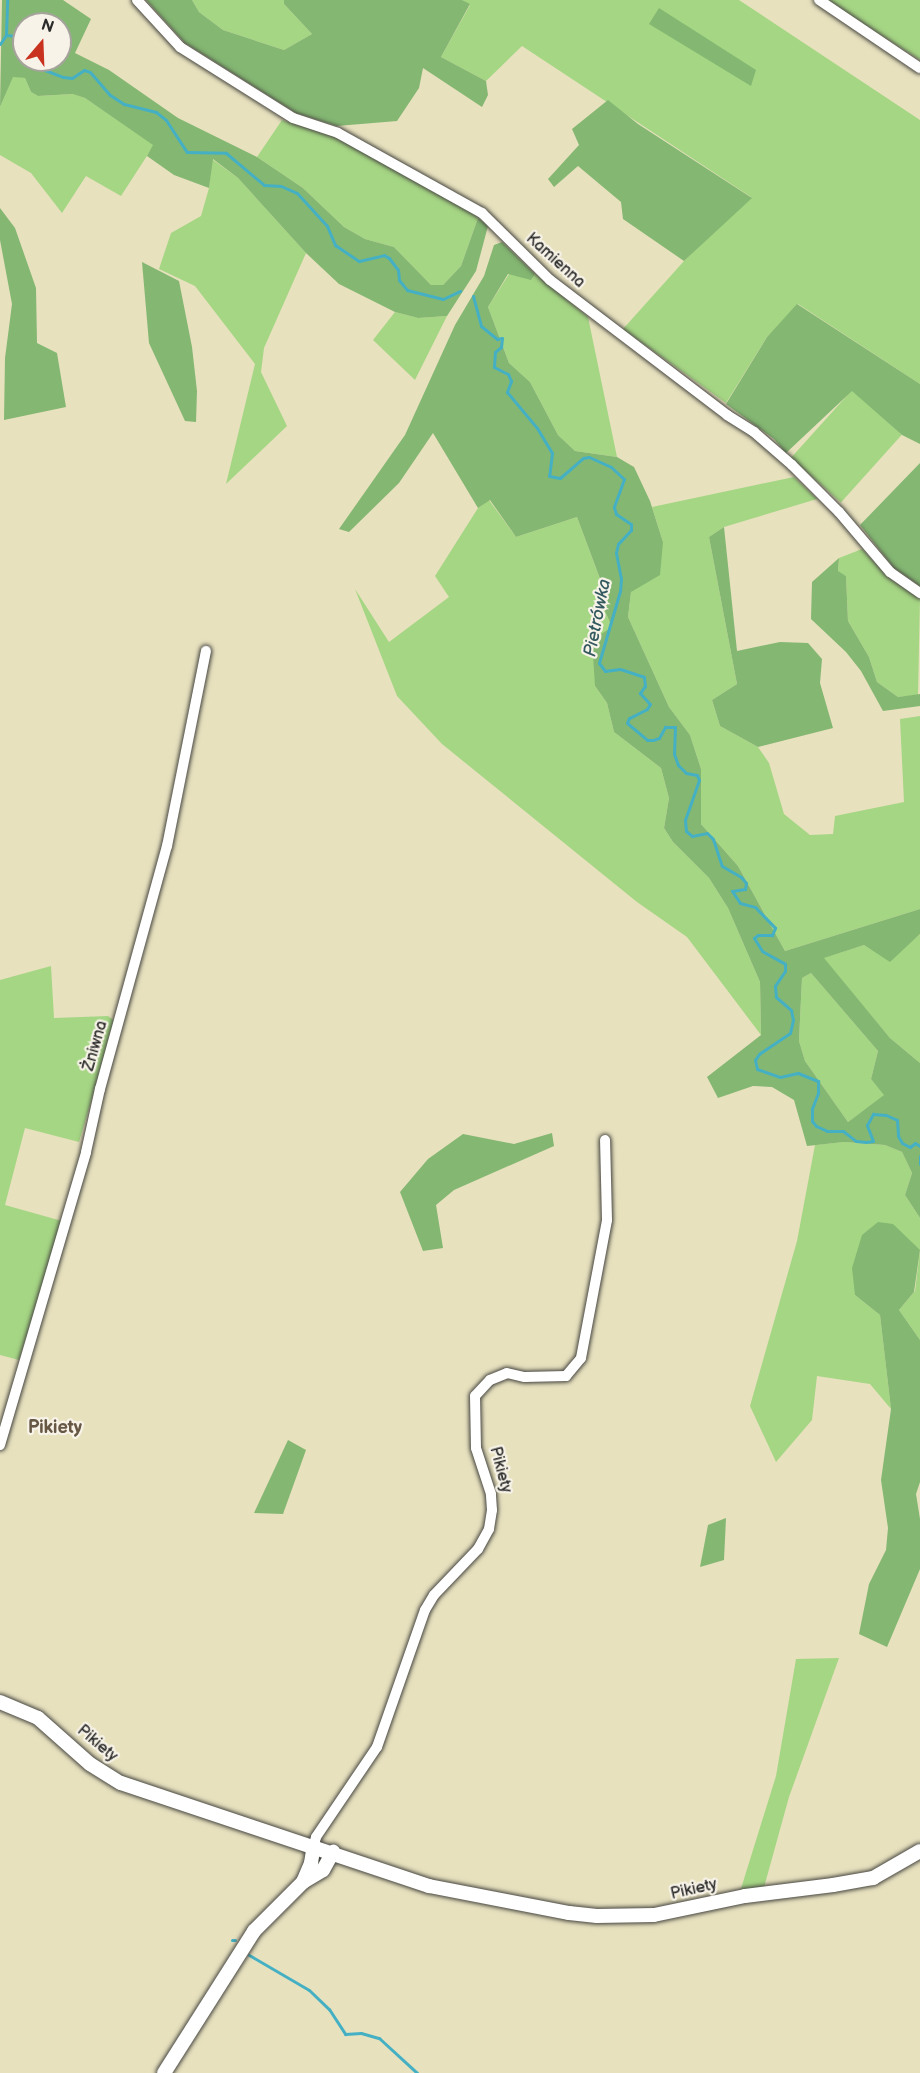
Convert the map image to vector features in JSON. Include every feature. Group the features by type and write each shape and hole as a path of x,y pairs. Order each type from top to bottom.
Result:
{"street":[{"name":"Kamienna","path":"137,0 180,46 293,118 338,133 482,213 550,280 727,415 754,432 792,465 839,512 891,572 920,593"},
{"path":"819,0 920,68"},
{"name":"Żniwna","path":"0,1445 86,1152 100,1089 167,846 206,651"},
{"name":"Pikiety","path":"314,1845 316,1837 377,1747 425,1610 434,1595 472,1556 489,1529 492,1510 491,1494 476,1448 475,1396 490,1380 507,1373 525,1377 566,1376 581,1358 607,1220 605,1140"},
{"name":"Pikiety","path":"0,1702 38,1718 90,1764 121,1783 314,1845 429,1886 476,1897 597,1916 663,1914 745,1896 873,1878 920,1851"},
{"path":"303,1882 311,1863 314,1845"},
{"path":"164,2073 254,1931 303,1882 323,1870 333,1852"}],"green space":[{"path":"2,0 63,0 91,19 75,53 109,70 178,118 257,157 303,188 344,227 365,239 394,247 431,285 443,285 461,266 478,218 488,226 476,271 447,316 418,318 395,312 339,284 306,253 238,178 213,159 209,188 174,175 147,156 153,145 85,98 73,94 38,96 31,92 25,78 13,77 0,107"},
{"path":"146,0 192,0 199,12 223,30 284,50 312,34 284,4 284,0 462,0 470,4 441,57 486,81 488,95 482,107 423,68 419,88 397,121 337,126 296,113 185,43"},
{"path":"192,0 284,0 284,4 312,34 284,50 223,30 199,12"},
{"path":"462,0 739,0 920,120 920,384 798,304 767,337 726,403 623,329 684,261 751,197 522,46 486,81 441,57 470,5"},
{"path":"829,0 920,0 920,60 847,13"},
{"path":"659,8 756,70 751,86 649,24"},
{"path":"13,76 25,78 31,92 38,96 74,94 85,98 154,145 121,196 86,176 62,213 31,173 0,155 0,107"},
{"path":"608,100 638,124 752,198 684,261 623,219 621,202 578,166 554,187 548,179 579,145 572,129"},
{"path":"282,120 335,137 472,213 478,218 461,266 443,285 431,285 394,247 365,239 344,227 303,188 257,157"},
{"path":"212,159 238,178 306,253 264,348 261,372 287,426 226,484 255,364 195,286 159,269 171,233 201,216 209,188"},
{"path":"0,208 15,228 36,288 37,343 57,353 66,407 4,420 5,358 12,304 0,240"},
{"path":"502,242 535,274 531,280 508,274 488,307 509,363 530,382 558,435 575,451 617,457 634,467 650,501 663,542 660,575 631,592 628,617 669,707 690,735 701,769 701,824 738,866 785,951 920,909 920,934 890,962 864,945 824,958 890,1038 920,1063 920,1218 905,1195 912,1173 902,1152 885,1145 844,1142 807,1146 794,1100 772,1087 753,1086 718,1098 707,1077 761,1035 760,982 728,908 709,878 673,842 664,828 669,798 661,768 614,732 607,703 595,686 592,640 612,627 600,600 602,584 577,517 516,537 490,500 478,508 433,433 399,483 349,532 339,529 405,435 455,325 484,276 494,245","holes":["811,973 878,1051 871,1079 884,1095 848,1122 805,1061 799,1041 802,978"]},
{"path":"142,262 179,281 192,347 197,391 196,422 185,421 149,343"},
{"path":"509,274 531,279 535,274 588,317 617,457 575,451 558,435 530,382 509,363 488,307"},
{"path":"797,304 920,384 920,444 902,435 852,391 786,453 774,439 726,404 767,337"},
{"path":"395,312 418,318 447,316 415,380 373,340"},
{"path":"852,390 902,435 841,502 791,458"},
{"path":"920,463 920,586 894,568 860,525"},
{"path":"794,477 817,499 724,527 709,537 737,684 712,700 720,726 758,747 769,763 784,814 810,835 833,834 835,816 904,802 900,719 920,716 920,909 785,951 738,866 701,824 701,769 690,735 669,707 628,617 631,592 663,542 652,507"},
{"path":"489,500 516,537 577,517 602,584 600,600 612,627 595,686 607,703 614,732 661,768 669,798 664,828 673,842 709,878 728,908 760,982 761,1035 687,937 637,902 442,744 397,696 355,589 389,642 449,597 435,576 478,508"},
{"path":"724,527 737,651 780,642 808,643 822,659 820,683 833,728 758,747 720,726 712,700 737,684 709,537"},
{"path":"862,549 889,578 920,599 918,695 898,697 877,682 869,657 848,621 846,576 838,572 839,558"},
{"path":"839,558 838,571 846,576 848,621 869,657 877,682 898,697 920,694 920,706 883,711 861,671 846,652 811,619 812,582"},
{"path":"920,934 920,1063 890,1038 823,958 864,945 890,961"},
{"path":"51,966 54,1018 108,1016 115,1021 79,1142 25,1128 5,1205 62,1221 19,1360 0,1355 0,980"},
{"path":"811,973 878,1051 871,1079 885,1095 848,1122 805,1061 799,1041 802,978"},
{"path":"552,1133 554,1146 454,1190 436,1205 443,1248 423,1251 400,1192 428,1159 463,1134 514,1144"},
{"path":"844,1142 885,1145 902,1152 912,1173 905,1195 920,1218 920,1250 855,1295 880,1315 891,1409 870,1384 817,1376 812,1420 776,1462 750,1406 797,1241 815,1145"},
{"path":"878,1222 893,1224 920,1250 914,1292 899,1310 920,1340 920,1482 916,1494 920,1519 920,1569 887,1647 859,1634 869,1584 886,1550 888,1528 881,1480 891,1409 880,1315 855,1295 852,1268 862,1235"},
{"path":"920,1250 920,1340 899,1310 915,1291"},
{"path":"288,1440 306,1450 283,1514 254,1513"},
{"path":"726,1518 724,1560 700,1567 708,1525"},
{"path":"839,1658 789,1797 763,1891 739,1895 776,1776 796,1659"}],"waterway":[{"name":"Pietrówka","path":"6,35 7,0"},
{"name":"Pietrówka","path":"6,35 12,36"},
{"path":"0,44 6,35"},
{"name":"Pietrówka","path":"50,72 72,78 84,70 90,72 110,95 124,104 156,112 166,120 187,152 226,153 264,185 281,186 297,193 327,226 335,245 359,261 384,255 389,258 398,270 399,280 407,290 443,299 460,291"},
{"name":"Pietrówka","path":"473,296 481,326 497,339 502,338 501,347 495,352 494,367 508,374 511,381 507,392 537,428 552,453 549,476 560,478 583,458 589,457 611,467 624,479 614,507 616,514 631,524 631,530 618,544 616,553 621,578 620,591 599,663 605,671 620,669 644,677 645,686 640,693 650,704 647,709 629,718 627,723 647,740 659,738 665,727 675,727 674,754 678,765 686,773 697,775 699,780 685,820 686,831 692,836 707,833 713,839 722,866 741,877 746,883 745,889 732,891 740,903 755,907 775,928 772,935 758,935 754,938 762,951 785,964 785,971 775,986 776,997 791,1010 793,1020 790,1033 759,1054 755,1060 757,1069 780,1077 798,1073 818,1081 818,1093 812,1109 812,1121 816,1126 827,1131 843,1131 856,1141 873,1141 867,1125 873,1114 886,1115 897,1120 898,1136 902,1143 910,1147 915,1143 920,1146"},
{"name":"Pietrówka","path":"920,1156 920,1164"},
{"path":"249,1955 309,1990 329,2009 345,2034 361,2033 379,2038 417,2073"}],"district":[{"name":"Pikiety","path":"55,1428"}]}
